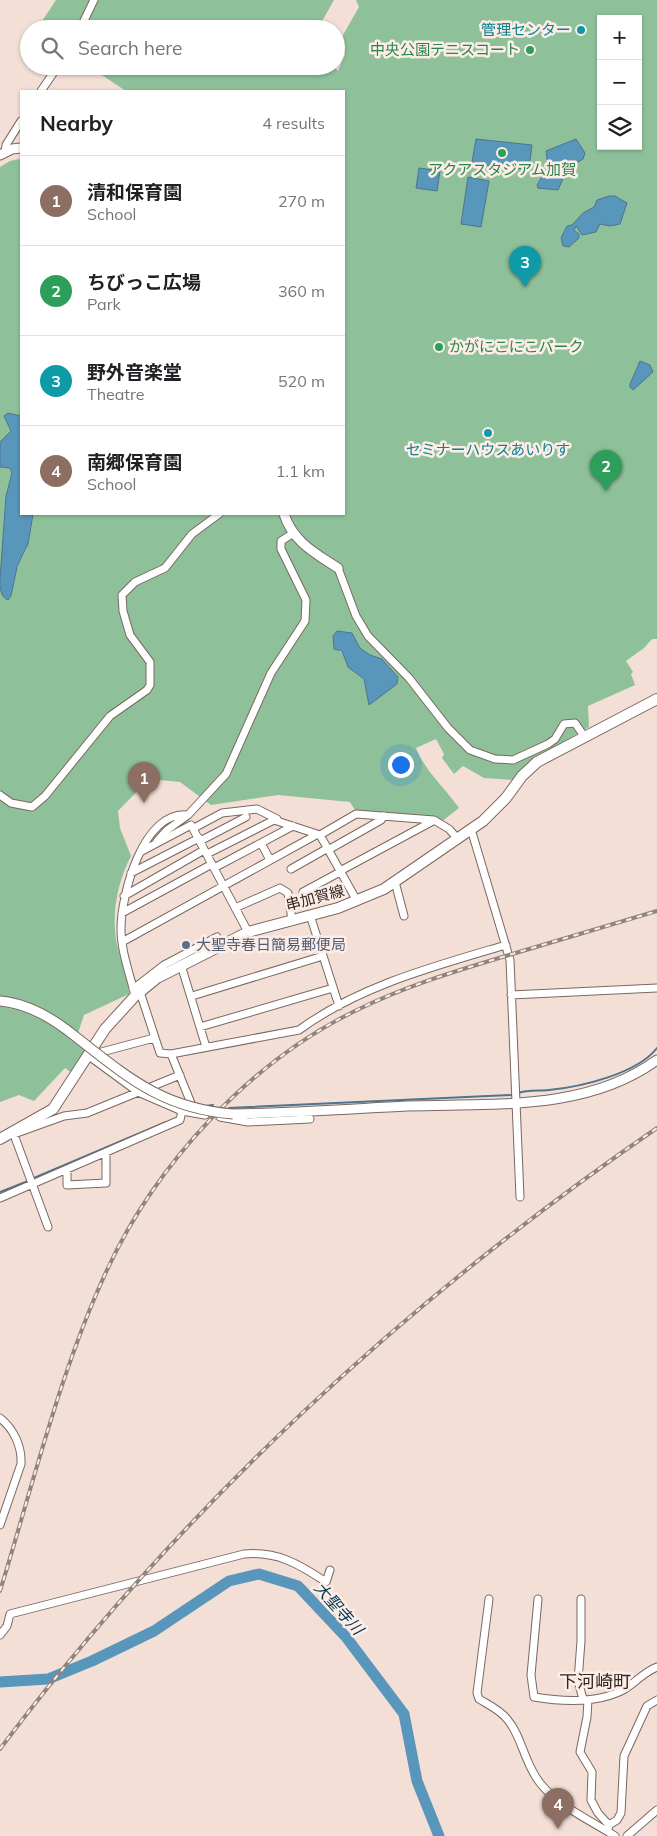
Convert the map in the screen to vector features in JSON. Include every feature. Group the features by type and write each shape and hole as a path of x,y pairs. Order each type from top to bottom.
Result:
{"main road":[{"name":"串加賀線","path":"0,1139 53,1109 105,1029 136,992 162,975 248,932 357,901 395,882 493,812 537,762 657,699"}],"street":[{"path":"84,20 94,0"},
{"path":"42,90 52,75"},
{"path":"2,153 20,123"},
{"path":"2,153 20,148"},
{"path":"0,795 11,803 32,807 45,796 110,716 147,690 151,679 150,662 130,636 123,611 122,596 135,582 165,568 192,534 218,515"},
{"path":"284,515 292,534 304,546 338,568 356,616 368,636 409,678 448,728 470,750 494,759 513,760 548,744 555,738 564,724 575,722 584,736"},
{"path":"156,843 167,830 188,815 226,774 246,733 271,673 305,621 306,600 281,549 281,541 292,534"},
{"path":"194,828 222,813 257,809 293,826 318,835 357,901"},
{"path":"122,942 356,814 434,820 449,829 457,838"},
{"path":"188,815 170,816 155,830 131,873 124,896 122,942 136,992 160,1053 171,1054 299,1030 314,1019 339,1006 425,969 506,945"},
{"path":"291,869 381,820 384,816"},
{"path":"131,873 246,817"},
{"path":"124,896 206,852 277,819"},
{"path":"303,892 434,820"},
{"path":"142,851 185,827 190,825 194,828 248,932"},
{"path":"122,913 293,826"},
{"path":"471,829 510,960 520,1197"},
{"path":"262,843 270,860"},
{"path":"395,882 404,916"},
{"path":"235,908 280,888 288,893 292,920"},
{"path":"310,915 339,1006"},
{"path":"136,992 164,965 217,937 221,944"},
{"path":"192,996 323,956"},
{"path":"181,965 206,1047"},
{"path":"200,1027 333,988"},
{"path":"511,995 657,988"},
{"path":"0,1001 32,1009 50,1018 124,1076 154,1093 201,1110 233,1114 516,1102 559,1098 596,1091 630,1078 657,1060"},
{"path":"89,1055 154,1038"},
{"path":"171,1054 195,1114"},
{"path":"89,1055 138,1092 182,1112 205,1115"},
{"path":"48,1228 13,1133 64,1116 87,1113 180,1075"},
{"path":"0,1198 178,1122 182,1112"},
{"path":"220,1117 248,1122 310,1119"},
{"path":"67,1170 67,1185 106,1183 106,1153"},
{"path":"0,1418 18,1440 22,1455 21,1464 0,1525"},
{"path":"0,1635 7,1626 10,1614 244,1554 269,1554 287,1558 326,1582 330,1570"},
{"path":"488,1599 477,1693 479,1700 499,1711 513,1726 524,1757 542,1786 566,1806 608,1829"},
{"path":"538,1599 531,1675 534,1697 557,1700 586,1700 626,1688 642,1675 657,1667"},
{"path":"581,1599 581,1641 578,1681 586,1700 587,1717 580,1752 592,1772 591,1800 608,1829 615,1836"},
{"path":"608,1829 621,1813 624,1756 647,1706 657,1700"},
{"path":"627,1836 657,1810"}],"green space":[{"path":"56,0 334,0 323,20 43,20"},
{"path":"356,0 657,0 657,639 652,639 644,648 626,661 633,672 631,674 635,685 588,706 589,727 535,758 513,780 484,778 463,766 454,774 442,758 444,754 436,739 416,748 430,772 459,808 441,822 383,813 356,812 350,802 278,795 211,805 180,782 149,779 118,811 120,828 131,856 122,877 116,899 115,934 129,994 84,1015 75,1042 85,1050 72,1073 65,1068 34,1101 19,1095 0,1102 0,586 6,599 9,599 16,570 26,550 33,515 345,515 345,90 124,90 102,75 345,75 345,32 359,7","holes":["337,631 352,633 360,648 370,655 382,659 398,677 397,684 369,704 364,679 348,666 343,653 338,650"]},
{"path":"20,160 20,416 8,413 4,416 11,431 0,442 0,167 10,161"},
{"path":"0,467 10,468 12,473 7,492 0,579"}],"water":[{"name":"アクアスタジアム加賀","path":"476,139 532,145 529,169 500,168 472,162"},
{"path":"576,139 585,153 583,159 568,168 558,190 538,188 537,185 548,167 546,151"},
{"name":"アクアスタジアム加賀","path":"419,168 440,171 437,191 416,188"},
{"name":"アクアスタジアム加賀","path":"468,177 489,181 481,227 461,224"},
{"path":"615,196 627,203 620,224 610,226 600,224 596,232 582,235 576,226 574,230 579,234 579,238 569,247 563,246 561,238 567,226 572,225 583,213 594,207 597,200"},
{"path":"640,361 650,365 653,372 633,390 630,384"},
{"path":"8,413 20,416 20,515 33,515 28,544 17,567 11,596 8,600 5,599 0,588 6,496 12,473 10,468 0,467 0,442 11,431 4,416"},
{"path":"337,631 352,633 360,648 370,655 382,659 398,677 397,684 369,705 364,679 348,667 342,651 334,649 333,636"}],"waterway":[{"path":"518,1093 576,1086 607,1078 636,1065 657,1048"},
{"path":"229,1108 512,1095"},
{"path":"206,1106 213,1105"},
{"path":"34,1178 166,1122"},
{"path":"0,1192 28,1181"},
{"name":"大聖寺川","path":"0,1682 48,1679 92,1661 154,1631 229,1581 259,1574 298,1586 346,1637 404,1714 417,1781 439,1836"}],"tunnel":[{"path":"205,1115 220,1117"}],"railway":[{"path":"0,1591 61,1388 90,1308 127,1231 179,1155 210,1120 243,1087 279,1058 316,1032 374,1002 450,973 657,911"},
{"path":"0,1749 70,1660 144,1574 222,1491 303,1412 388,1336 475,1263 565,1194 657,1128"}],"place":[{"name":"管理センター","path":"581,30"},
{"name":"中央公園テニスコート","path":"530,50"},
{"name":"アクアスタジアム加賀","path":"502,153"},
{"name":"野外音楽堂","path":"525,287"},
{"name":"かがにこにこパーク","path":"439,347"},
{"name":"セミナーハウスあいりす","path":"488,433"},
{"name":"ちびっこ広場","path":"606,491"},
{"name":"清和保育園","path":"144,803"},
{"name":"大聖寺春日簡易郵便局","path":"186,945"},
{"name":"南郷保育園","path":"558,1829"}],"district":[{"name":"下河崎町","path":"595,1682"}]}
